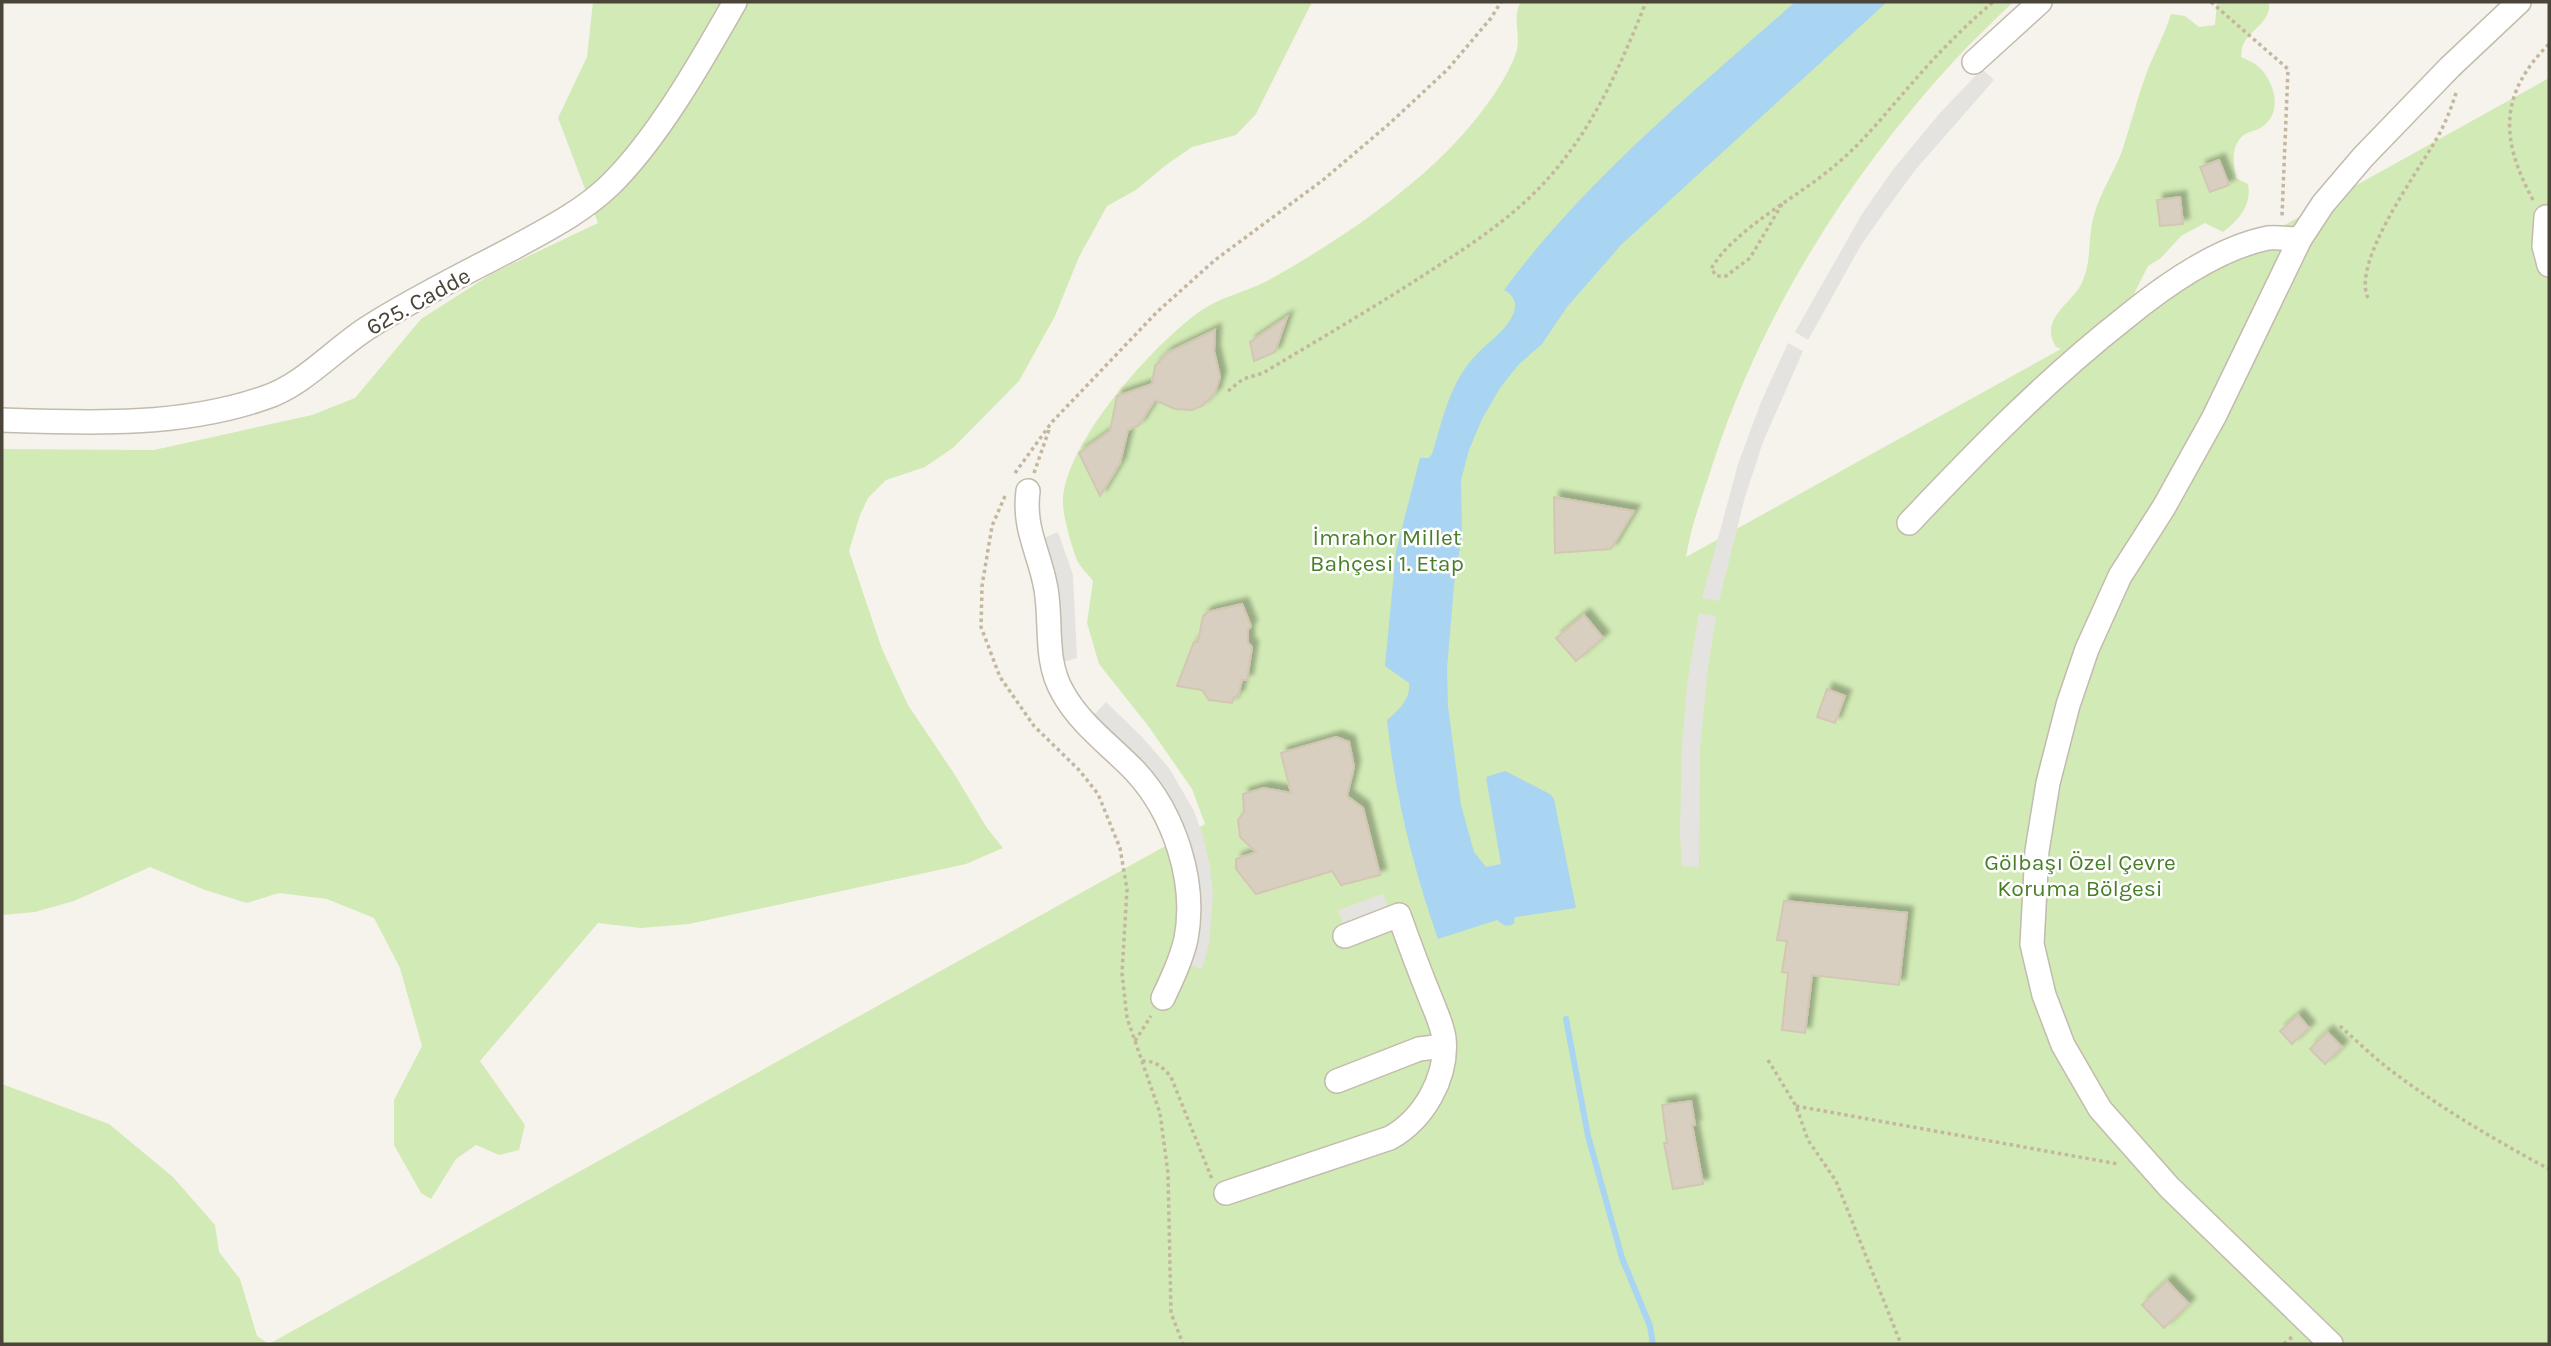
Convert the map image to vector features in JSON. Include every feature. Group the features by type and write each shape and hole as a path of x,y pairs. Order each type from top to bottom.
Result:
{"street":[{"name":"625. Cadde","path":"2,419 118,423 165,418 221,410 265,398 288,387 370,326 564,221 610,185 675,101 735,2"},
{"path":"1974,62 2040,2"},
{"path":"2331,1344 2146,1162 2100,1109 2063,1045 2044,995 2032,944 2037,851 2048,783 2068,705 2087,649 2120,576 2164,507 2214,417 2291,239 2362,157 2519,2"},
{"path":"2546,217 2544,246 2549,265"},
{"path":"1909,523 2003,425 2070,362 2144,302 2209,261 2242,246 2270,238 2291,239"},
{"path":"1016,487 1046,592 1050,652 1056,680 1081,718 1147,786 1166,816 1178,847 1186,881 1188,918 1180,959 1163,998"},
{"path":"1226,1194 1399,1132 1414,1119 1430,1096 1441,1068 1444,1046 1442,1030 1399,915 1345,936"},
{"path":"1337,1081 1419,1049 1444,1046"}],"path":[{"path":"1016,487 1017,467 1052,422 1166,303 1215,260 1323,180 1388,124 1448,69 1501,2"},
{"path":"1228,391 1244,379 1263,373 1396,293 1474,243 1512,214 1552,175 1605,99 1646,2"},
{"path":"1782,204 1749,258 1726,276 1717,275 1711,269 1715,262 1782,204 1833,167 1872,130 1930,64 1993,2"},
{"path":"2211,2 2288,69 2291,239"},
{"path":"2546,217 2532,199 2520,174 2510,121 2511,101 2517,84 2549,44"},
{"path":"2368,298 2364,289 2371,256 2381,232 2448,117 2459,81 2458,60"},
{"path":"1052,422 992,526 982,586 981,627 1000,677 1034,726 1079,770 1098,794 1120,848 1127,889 1122,973 1127,1018 1160,1113 1168,1173 1171,1313 1183,1344"},
{"path":"1135,1041 1163,998"},
{"path":"2340,1026 2392,1071 2446,1109 2549,1169"},
{"path":"1142,1061 1149,1060 1171,1077 1208,1168 1218,1188 1226,1194"},
{"path":"1768,1060 1796,1106 1808,1140 1836,1181 1900,1344"},
{"path":"1796,1106 2117,1164 2146,1162"}],"green space":[{"path":"593,2 1312,2 1256,114 1236,135 1192,147 1136,190 1107,206 1079,257 1055,316 1019,381 954,447 925,467 886,480 868,498 860,515 849,551 882,649 908,705 987,828 1003,848 966,864 689,924 641,928 598,923 480,1061 525,1125 519,1150 499,1155 476,1145 456,1159 431,1199 421,1193 394,1145 394,1100 422,1046 400,968 374,918 327,899 279,893 247,903 205,890 150,867 74,901 35,912 2,915 2,449 154,450 312,415 355,398 421,319 493,273 598,223 558,118 587,57"},
{"name":"Gölbaşı Özel Çevre Koruma Bölgesi","path":"1521,2 2013,2 1960,54 1915,106 1844,199 1812,249 1783,299 1734,405 1698,509 1686,557 2061,349 2056,347 2052,338 2053,322 2083,279 2097,207 2122,151 2144,79 2171,14 2185,16 2199,27 2215,25 2217,2 2269,2 2267,15 2242,46 2241,57 2256,65 2265,74 2273,90 2275,106 2269,121 2244,135 2235,149 2236,178 2248,184 2249,192 2239,217 2223,232 2205,223 2181,236 2161,258 2148,266 2128,306 2119,317 2549,78 2549,1344 269,1344 1205,824 1192,789 1149,727 1099,664 1087,623 1093,581 1077,560 1064,516 1067,479 1094,425 1115,396 1183,325 1209,305 1265,282 1334,241 1398,195 1449,150 1483,110 1510,67 1518,47 1517,14"},
{"path":"2,1084 109,1124 173,1177 215,1225 219,1252 240,1279 257,1336 269,1344 2,1344"}],"shaded area":[{"path":"1982,69 1994,80 1916,169 1885,211 1861,245 1808,340 1795,332 1862,214 1892,171 1940,113"},
{"path":"1788,343 1803,351 1763,442 1745,497 1719,601 1702,598 1738,464 1761,402"},
{"path":"1058,532 1073,575 1077,658 1060,663 1042,539"},
{"path":"1699,613 1716,616 1700,749 1699,867 1682,866 1680,834 1682,744 1687,685"},
{"path":"1106,702 1169,768 1194,811 1203,836 1213,895 1209,944 1202,969 1187,964 1192,873 1092,717"},
{"path":"1383,894 1389,909 1344,926 1338,910"}],"water":[{"path":"1795,2 1887,2 1621,245 1567,307 1542,344 1519,364 1500,388 1482,419 1469,450 1461,480 1462,535 1454,585 1447,669 1448,706 1461,805 1474,852 1486,867 1501,864 1486,777 1505,771 1550,794 1554,799 1576,908 1515,917 1514,923 1509,925 1497,920 1438,939 1406,831 1387,720 1403,704 1409,689 1409,683 1385,666 1396,551 1420,458 1429,458 1432,454 1448,401 1460,376 1477,354 1510,321 1515,301 1504,290 1536,250 1569,211 1642,138"}],"building":[{"path":"2219,160 2229,185 2210,192 2200,167"},
{"path":"2180,197 2183,224 2160,226 2157,200"},
{"path":"1287,317 1275,352 1254,361 1250,342"},
{"path":"1215,330 1214,351 1220,377 1215,393 1202,406 1192,410 1175,409 1155,400 1139,425 1128,430 1120,463 1100,496 1079,453 1110,431 1117,396 1152,384 1155,366 1167,353"},
{"path":"1554,497 1634,511 1611,549 1555,553"},
{"path":"1242,604 1251,626 1248,630 1248,643 1252,647 1247,680 1242,680 1238,696 1234,697 1232,703 1209,700 1202,690 1177,686 1194,642 1198,642 1203,616 1208,612"},
{"path":"1584,615 1603,638 1576,661 1556,638"},
{"path":"1827,689 1845,696 1835,723 1817,717"},
{"path":"1336,737 1349,742 1354,767 1347,796 1363,808 1380,875 1341,885 1332,871 1256,894 1236,869 1236,859 1256,852 1240,837 1238,820 1244,812 1243,794 1264,788 1291,793 1281,753"},
{"path":"1784,901 1907,913 1899,985 1812,975 1805,1033 1782,1030 1788,973 1782,972 1787,941 1777,940"},
{"path":"2298,1015 2309,1028 2292,1044 2280,1031"},
{"path":"2327,1032 2342,1047 2325,1064 2310,1049"},
{"path":"1691,1101 1695,1125 1692,1125 1703,1184 1673,1189 1664,1143 1667,1143 1662,1105"},
{"path":"2167,1281 2189,1304 2164,1328 2142,1305"}],"waterway":[{"path":"1566,1019 1588,1136 1622,1258 1650,1326 1653,1344"}],"park label":[{"name":"İmrahor Millet Bahçesi 1. Etap","path":"1387,550"}]}
